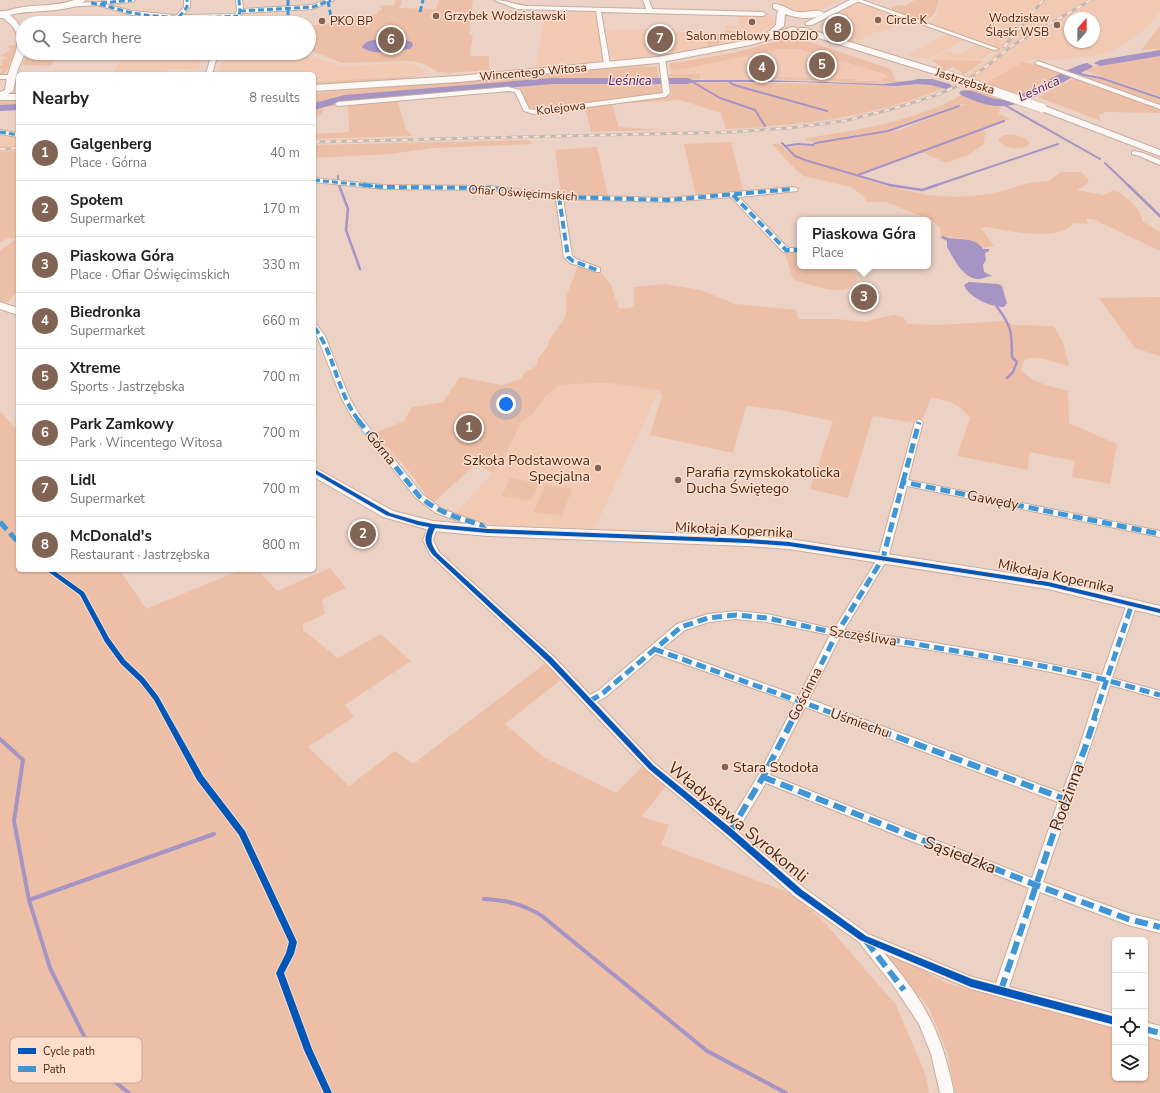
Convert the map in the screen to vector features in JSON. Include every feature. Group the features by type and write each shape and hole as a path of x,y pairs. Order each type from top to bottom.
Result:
{"main road":[{"name":"Wincentego Witosa","path":"822,14 847,0"},
{"name":"Wincentego Witosa","path":"316,88 458,79 606,66 662,59 735,44 772,34 798,25 857,0"},
{"name":"Wincentego Witosa","path":"428,80 457,76 662,59"},
{"path":"0,96 16,96"}],"street":[{"path":"68,5 82,0"},
{"path":"1,14 91,2 132,0"},
{"path":"178,16 187,7 188,0"},
{"path":"239,0 239,14"},
{"path":"497,0 517,7 763,14"},
{"path":"646,0 649,10"},
{"path":"857,0 996,49"},
{"path":"198,16 239,14 313,7 330,1"},
{"path":"91,2 132,13 166,16"},
{"path":"777,7 796,15 822,14 818,25 832,40"},
{"path":"772,34 780,27 777,7"},
{"name":"Jastrzębska","path":"777,7 798,25 816,35 947,75 1042,108 1160,154"},
{"path":"598,9 607,64"},
{"path":"1,14 16,28"},
{"name":"Jastrzębska","path":"798,25 832,40"},
{"path":"772,34 800,33 816,35"},
{"name":"Kolejowa","path":"338,104 508,89 518,91 526,110 534,112 665,95 666,88 662,59"},
{"path":"0,96 18,60"},
{"path":"210,72 213,60"},
{"path":"1038,63 1160,107"},
{"path":"3,88 16,95"},
{"path":"0,132 16,134"},
{"path":"1134,153 1141,154 1160,163"},
{"name":"Ofiar Oświęcimskich","path":"316,180 383,187 491,188 559,197 668,200 794,189"},
{"path":"733,195 786,250 797,250"},
{"path":"559,197 568,257 573,261 597,270"},
{"path":"0,305 16,311"},
{"name":"Górna","path":"316,330 321,336 345,397 356,417 419,496 428,505 440,512 481,525 488,531"},
{"path":"883,558 919,422"},
{"name":"Mikołaja Kopernika","path":"316,472 388,514 412,522 433,526 488,531 768,542 883,558 1048,584 1160,611"},
{"name":"Gawędy","path":"903,482 1160,534"},
{"name":"Władysława Syrokomli","path":"433,526 427,538 428,544 435,554 550,660 651,766 799,892 863,938 971,983 1112,1020"},
{"name":"Gościnna","path":"730,832 763,778 837,633 883,558"},
{"name":"Rodzinna","path":"1001,990 1065,798 1085,748 1132,604"},
{"name":"Szczęśliwa","path":"590,701 603,693 681,627 708,618 736,615 767,618 837,633 901,642 1053,668 1106,680 1160,695"},
{"name":"Uśmiechu","path":"654,649 801,701 1065,798"},
{"name":"Sąsiedzka","path":"763,778 1036,885 1128,919 1160,927"},
{"name":"Władysława Syrokomli","path":"863,938 917,1008 930,1031 947,1093"},
{"path":"1148,1030 1160,1033"}],"shaded area":[{"path":"395,0 401,0 402,3 399,8 436,9 439,0 473,0 469,34 473,36 470,51 471,56 489,56 489,70 447,73 438,72 424,64 412,61 342,63 316,53 316,25 345,22 345,20 350,20 349,17 377,14 378,11 382,10 382,7 378,6 395,5"},
{"path":"778,0 841,0 816,12 799,14 785,9"},
{"path":"915,0 939,0 935,12 930,18 917,19 892,10 891,8 898,5 904,6"},
{"path":"940,0 1160,0 1160,12 1146,29 1112,51 1095,56 1056,60 1033,59 1023,62 986,84 964,77 992,57 999,48 929,25 936,15"},
{"path":"856,4 864,5 908,20 882,32 875,32 871,35 868,34 856,45 830,36 821,27 820,24 830,15"},
{"path":"545,10 595,11 603,61 536,67"},
{"path":"739,14 771,15 775,26 755,34 739,32 739,30 725,29 725,25 739,26"},
{"path":"1160,26 1160,49 1141,50"},
{"path":"674,29 674,32 705,33 705,47 650,57 612,60 606,30"},
{"path":"725,30 753,34 707,47 706,35 725,33"},
{"path":"946,34 965,40 929,59 906,56"},
{"path":"384,38 398,38 412,42 413,45 410,49 385,52 372,52 362,47 366,42"},
{"path":"789,38 800,39 891,69 895,80 902,82 674,79 669,64 733,53"},
{"path":"789,38 800,39 891,69 895,80 902,82 860,83 825,80 761,79 761,77 883,81 882,78 888,78 886,74 802,51 801,49 774,49 774,51 767,51 690,68 671,70 669,64 733,53"},
{"path":"16,45 16,51 12,62 5,73 0,75 0,72 3,70 0,69 0,66 5,64 2,64 3,62 0,61 7,58 0,55 11,51 9,50 12,49 6,47"},
{"path":"976,45 992,52 979,61 931,60 948,51 961,55"},
{"path":"1160,54 1160,96 1083,70 1107,63"},
{"path":"316,59 343,66 406,63 418,66 423,70 424,75 316,84 316,72 219,72 223,60"},
{"path":"24,60 56,60 50,66 22,65"},
{"path":"121,60 203,60 198,70 169,69 168,72 114,72"},
{"path":"932,60 983,61 962,76 962,72 952,66 946,71"},
{"path":"1023,62 1044,67 1062,75 1032,91 1021,95 986,83"},
{"path":"640,66 657,67 659,80 548,80 344,97 317,105 319,106 344,99 548,83 660,83 662,93 535,110 528,108 519,87 335,103 335,106 321,107 324,109 321,115 316,117 316,93"},
{"path":"669,74 700,74 700,79 669,80"},
{"path":"1092,75 1160,98 1160,106 1078,76"},
{"path":"414,76 417,77 316,85 316,82"},
{"path":"1074,78 1160,109 1160,113 1105,112 1099,115 1101,121 1038,97"},
{"path":"923,79 944,84 938,85 929,83 896,86 800,82 669,82 669,80 759,80 883,84"},
{"path":"670,82 894,86 930,85 944,88 918,98 864,113 809,122 754,128 726,129 721,113 680,100 612,104 619,127 663,130 591,132 585,107 672,95"},
{"path":"973,88 1009,99 1011,104 1003,106 999,111 999,114 1010,119 979,130 986,131 983,145 968,155 946,163 920,151 856,175 795,156 788,147 816,145 817,143 899,130 967,104 954,106 886,130 813,142 805,140 807,138 872,127 914,116 954,99"},
{"path":"397,100 406,129 412,136 316,139 316,134 349,132 348,105"},
{"path":"0,101 16,101 16,110 0,110"},
{"path":"0,134 16,136 16,151 0,152"},
{"path":"1004,135 1025,138 1030,143 1029,145 1021,148 1005,146 999,141 999,138"},
{"path":"529,140 533,144 432,148 390,154 316,158 316,145"},
{"path":"731,142 744,193 696,196 684,144"},
{"path":"772,144 779,144 795,157 890,187 927,195 958,197 991,194 1029,183 1049,181 1061,172 1081,172 1089,180 1087,184 1077,190 1103,195 1114,190 1132,202 1139,212 1142,221 1160,232 1160,251 1093,219 1086,219 1088,224 1074,223 1067,229 1045,234 1020,233 986,227 981,228 994,246 985,248 974,241 941,236 940,227 931,220 931,217 924,217 886,202 867,202 865,197 851,187 804,176 795,169"},
{"path":"597,147 608,197 561,195 555,150"},
{"path":"16,151 16,239 9,238 0,242 0,152"},
{"path":"943,236 953,239 970,240 975,242 983,249 989,249 989,251 985,253 986,260 983,265 984,272 992,276 979,279 968,276 960,268 947,247 947,241 940,237"},
{"path":"16,239 16,292 8,302 0,301 0,251"},
{"path":"785,253 797,253 797,269 852,269 858,280 844,290 831,290 793,279"},
{"path":"578,266 602,274 611,285 619,309 634,307 634,287 665,284 701,290 735,304 796,310 798,319 837,319 865,322 894,315 903,317 908,324 939,325 1004,321 1016,325 1054,326 1063,343 1069,366 1039,358 1028,358 1023,363 1021,369 1037,381 1068,391 1069,423 1117,444 1110,484 1072,477 1075,461 1029,452 1028,470 957,456 970,418 957,406 943,400 931,398 923,418 910,422 873,416 848,498 810,489 833,421 780,410 746,406 733,453 650,435 662,396 659,390 609,383 570,384 558,386 547,395 531,416 522,421 501,463 493,473 476,464 432,504 409,471 375,433 404,421 412,407 443,402 460,377 502,385 521,379 524,373 537,366 538,358 548,346 549,340 564,320 567,308 566,297"},
{"path":"969,282 998,284 1002,286 1007,303 1004,307 999,307 975,298 964,285"},
{"path":"1160,297 1160,356 1135,348 1099,298"},
{"path":"609,383 659,390 595,528 503,526 478,521 455,514 501,463 522,421 531,416 547,395 558,386 570,384"},
{"path":"0,411 16,429 16,572 121,572 146,609 236,572 260,572 277,591 330,568 346,588 322,599 325,614 303,624 303,630 338,658 381,634 411,661 345,705 354,717 308,747 349,786 395,751 413,764 547,662 563,678 505,724 545,758 616,793 645,764 667,785 641,817 669,825 661,845 793,894 825,923 896,1005 925,1073 929,1093 0,1093"},
{"path":"510,478 538,483 531,501 502,496"},
{"path":"545,485 572,489 562,516 534,512"},
{"path":"889,951 946,983 1112,1025 1112,1081 1148,1081 1148,1034 1160,1037 1160,1093 955,1093 948,1055 929,1008 884,953"}],"waterway":[{"name":"Leśnica","path":"1100,63 1160,53"},
{"name":"Leśnica","path":"965,93 987,101 1002,103 1008,102 1035,92 1087,66"},
{"path":"1073,71 1084,75 1101,78 1160,98"},
{"name":"Leśnica","path":"316,106 345,98 552,81 687,81"},
{"path":"691,81 720,98 755,110 765,126"},
{"path":"728,81 734,85 827,111"},
{"name":"Leśnica","path":"918,82 932,82 946,86"},
{"path":"1001,103 1100,159"},
{"path":"785,146 798,144 813,145 815,143 888,131 959,106"},
{"name":"Leśnica","path":"0,108 16,107"},
{"path":"858,175 1004,121"},
{"path":"782,143 785,146"},
{"path":"934,186 1058,144"},
{"path":"785,146 795,156 805,160 890,185"},
{"path":"1105,163 1129,186"},
{"path":"339,185 348,209 346,230 360,269"},
{"path":"890,185 922,190 934,186"},
{"path":"1128,185 1160,216"},
{"path":"997,307 1006,320 1010,330 1012,357 1017,362 1013,372 1007,378"},
{"path":"0,739 23,760 14,821 29,900"},
{"path":"29,900 214,834"},
{"path":"484,899 514,903 528,908 542,916 707,1051 786,1093"},
{"path":"29,900 50,968 85,1037"},
{"path":"116,1083 129,1093"}],"railway":[{"path":"1004,47 1043,0"},
{"path":"316,142 732,132 788,128 844,121 892,109 934,96 957,86 982,70 1013,45 1091,0"},
{"path":"0,149 16,148"}],"marked path":[{"path":"101,3 132,0"},
{"path":"180,16 187,7 187,0"},
{"path":"239,0 239,16"},
{"path":"288,0 288,16"},
{"path":"240,11 313,7 331,0"},
{"path":"420,12 423,0"},
{"path":"328,1 332,22"},
{"path":"91,3 151,16"},
{"path":"0,132 16,135"},
{"path":"316,180 383,187 491,188 559,197 668,200 794,189"},
{"path":"733,195 786,250 797,250"},
{"path":"559,197 568,257 573,261 597,270"},
{"path":"316,330 321,336 345,397 356,417 419,496 440,511 481,525 485,529"},
{"path":"903,482 919,422"},
{"path":"730,832 763,777 837,633 883,558 903,482 1160,534"},
{"path":"0,522 16,540"},
{"path":"1001,990 1065,799 1085,748 1132,604"},
{"path":"590,701 603,693 681,627 708,618 736,615 767,618 837,633 893,640 1053,668 1106,680 1160,695"},
{"path":"654,649 801,701 1065,799"},
{"path":"763,777 1036,885 1128,919 1160,927"},
{"path":"866,941 904,990"},
{"path":"1148,1030 1160,1033"}],"cycle path":[{"path":"316,472 388,514 433,526 488,531 748,541 789,544 1048,584 1160,611"},
{"path":"433,526 428,540 435,554 550,660 651,767 730,832 799,892 863,938 971,983 1112,1020"},
{"path":"52,572 82,594 107,640 123,662 142,680 156,698 200,778 242,833 293,942 290,954 280,973 308,1050 328,1093"}],"place":[{"name":"Grzybek Wodzisławski","path":"436,16"},
{"name":"Circle K","path":"878,20"},
{"name":"PKO BP","path":"322,21"},
{"name":"Salon meblowy BODZIO","path":"752,22"},
{"name":"Wodzisław Śląski WSB","path":"1057,25"},
{"name":"McDonald's","path":"838,29"},
{"name":"Lidl","path":"660,39"},
{"name":"Park Zamkowy","path":"391,40"},
{"name":"Xtreme","path":"822,65"},
{"name":"Biedronka","path":"762,68"},
{"name":"Piaskowa Góra","path":"864,297"},
{"name":"Galgenberg","path":"469,428"},
{"name":"Szkoła Podstawowa Specjalna","path":"598,468"},
{"name":"Parafia rzymskokatolicka Ducha Świętego","path":"678,480"},
{"name":"Społem","path":"363,534"},
{"name":"Stara Stodoła","path":"725,767"}]}
